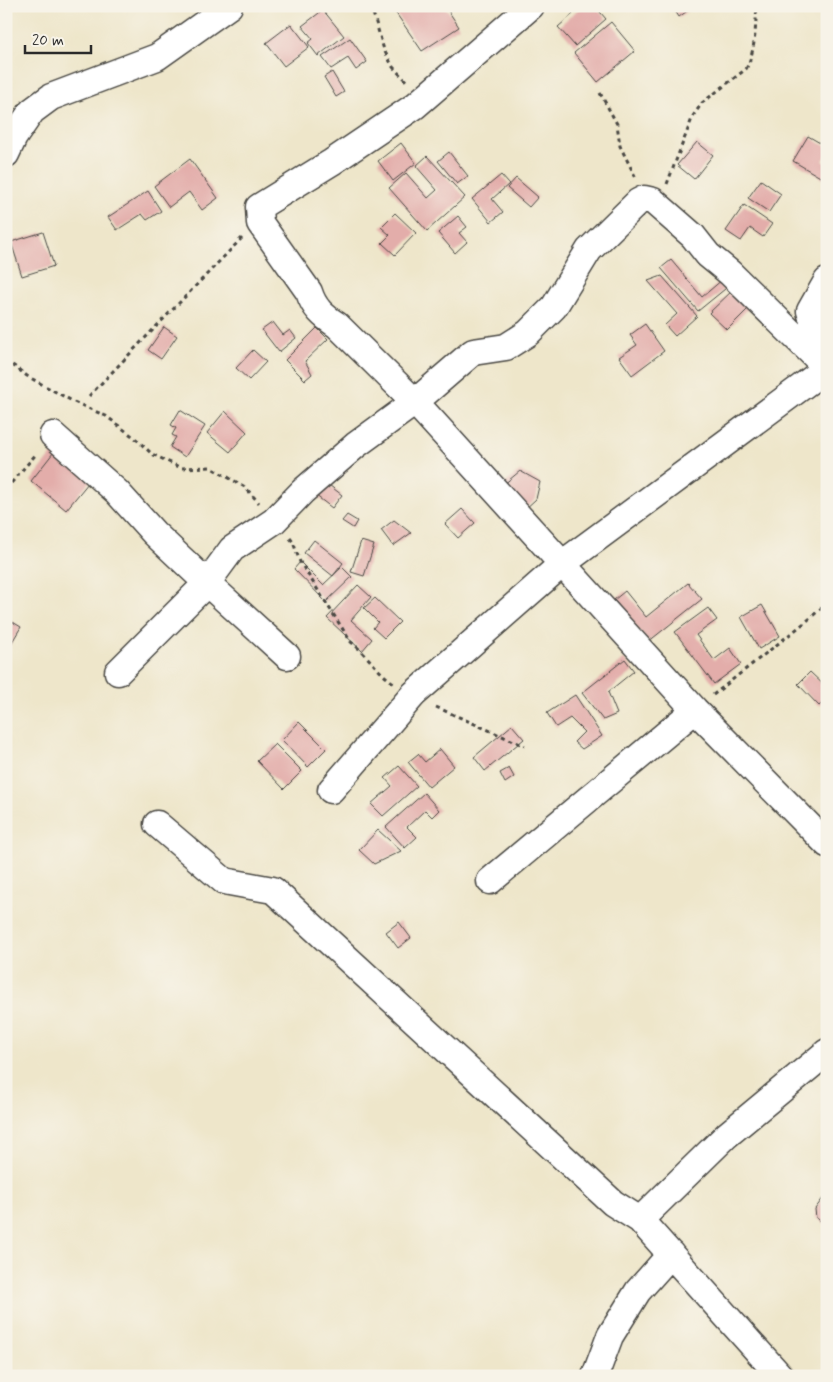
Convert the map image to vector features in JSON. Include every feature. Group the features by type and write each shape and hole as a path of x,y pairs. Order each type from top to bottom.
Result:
{"street":[{"path":"6,154 32,111 51,97 157,57 229,6"},
{"path":"531,6 423,99 332,162 259,207 260,223 309,292 313,304 323,316 337,324 415,402 694,710 827,844"},
{"path":"118,672 207,583 232,549 274,520 303,491 356,445 415,402 473,352 506,347 528,333 554,307 589,250 638,202 651,202 693,236 708,254 827,368"},
{"path":"827,281 810,312 827,368"},
{"path":"332,790 414,694 562,564 827,368"},
{"path":"53,435 117,492 154,533 287,656"},
{"path":"490,881 694,710"},
{"path":"157,824 224,881 273,890 613,1203 640,1220 780,1376"},
{"path":"640,1220 727,1135 827,1052"},
{"path":"595,1376 610,1336 638,1291 671,1254"}],"path":[{"path":"371,6 384,50 393,67 423,99"},
{"path":"651,202 693,116 702,103 746,69 754,46 757,6"},
{"path":"600,93 617,124 620,146 651,202"},
{"path":"88,396 236,242 260,223"},
{"path":"694,710 827,603"}],"building":[{"path":"391,6 445,6 459,27 422,51"},
{"path":"582,6 595,6 606,19 575,46 558,27"},
{"path":"672,6 694,6 679,17"},
{"path":"323,10 344,36 318,56 308,43 313,39 302,26"},
{"path":"611,22 635,51 598,82 574,53"},
{"path":"291,24 309,47 284,66 266,43"},
{"path":"350,38 367,62 356,70 348,58 331,69 322,57"},
{"path":"332,72 344,92 336,97 324,77"},
{"path":"808,136 827,147 827,155 823,161 827,164 827,181 793,161"},
{"path":"697,142 713,155 694,179 677,165"},
{"path":"401,143 416,163 393,181 378,161"},
{"path":"449,152 468,176 457,184 438,161"},
{"path":"427,156 465,197 427,231 389,188 406,173 428,198 437,190 416,166"},
{"path":"190,159 218,198 202,210 189,192 169,207 154,186"},
{"path":"501,175 509,184 492,199 503,212 491,222 472,199"},
{"path":"516,178 538,197 529,207 507,188"},
{"path":"761,180 781,194 769,212 748,198"},
{"path":"148,191 161,211 147,220 142,214 117,230 108,217"},
{"path":"744,205 772,224 763,237 750,228 741,241 726,231"},
{"path":"395,213 416,233 395,255 382,243 390,235 381,227"},
{"path":"458,216 467,227 459,233 467,242 455,253 438,233"},
{"path":"43,232 54,266 22,276 11,242"},
{"path":"671,260 702,297 730,273 736,280 698,311 661,268"},
{"path":"662,276 697,316 675,336 665,325 677,314 648,281"},
{"path":"735,288 752,305 727,330 709,313"},
{"path":"273,322 283,335 290,330 296,338 279,352 262,330"},
{"path":"645,324 664,351 632,375 619,357 637,345 630,335"},
{"path":"164,327 177,336 161,359 148,350"},
{"path":"317,328 328,339 305,361 312,374 305,380 285,360"},
{"path":"253,350 266,362 249,380 236,368"},
{"path":"180,410 205,426 185,457 170,447 176,437 172,435 176,428 171,425"},
{"path":"225,411 247,432 230,452 207,433"},
{"path":"57,448 93,477 66,510 31,481"},
{"path":"520,471 540,482 536,499 524,510 503,485"},
{"path":"325,482 342,495 332,508 315,495"},
{"path":"462,509 475,523 458,538 445,524"},
{"path":"347,515 357,521 353,528 342,521"},
{"path":"394,520 411,533 393,546 381,530"},
{"path":"314,540 343,563 333,576 304,553"},
{"path":"361,541 374,545 364,576 351,572"},
{"path":"300,562 323,585 342,567 352,577 326,602 294,569"},
{"path":"688,583 702,599 648,642 614,600 625,591 646,617"},
{"path":"358,585 371,597 351,620 372,639 362,651 327,618"},
{"path":"375,598 400,622 384,638 373,628 378,622 364,608"},
{"path":"762,605 780,636 759,649 741,617"},
{"path":"708,608 717,620 696,635 714,660 730,648 741,664 714,684 675,632"},
{"path":"6,618 21,627 6,652"},
{"path":"625,659 634,671 608,692 617,714 603,720 582,693"},
{"path":"810,672 827,688 827,699 819,706 798,684"},
{"path":"575,695 602,736 582,749 574,742 584,732 570,718 556,727 547,713"},
{"path":"299,722 326,749 308,767 282,740"},
{"path":"512,725 524,739 485,771 474,757"},
{"path":"275,744 302,771 284,789 257,761"},
{"path":"440,749 454,766 429,787 408,762 418,754 425,762"},
{"path":"399,766 417,786 383,816 371,804 392,786 385,778"},
{"path":"509,768 514,777 505,783 500,773"},
{"path":"424,793 439,810 432,817 425,810 407,827 417,837 405,848 386,827"},
{"path":"378,830 401,851 374,864 359,850"},
{"path":"399,922 411,938 398,948 386,932"},
{"path":"824,1197 827,1197 827,1225 816,1218 815,1209"}]}
